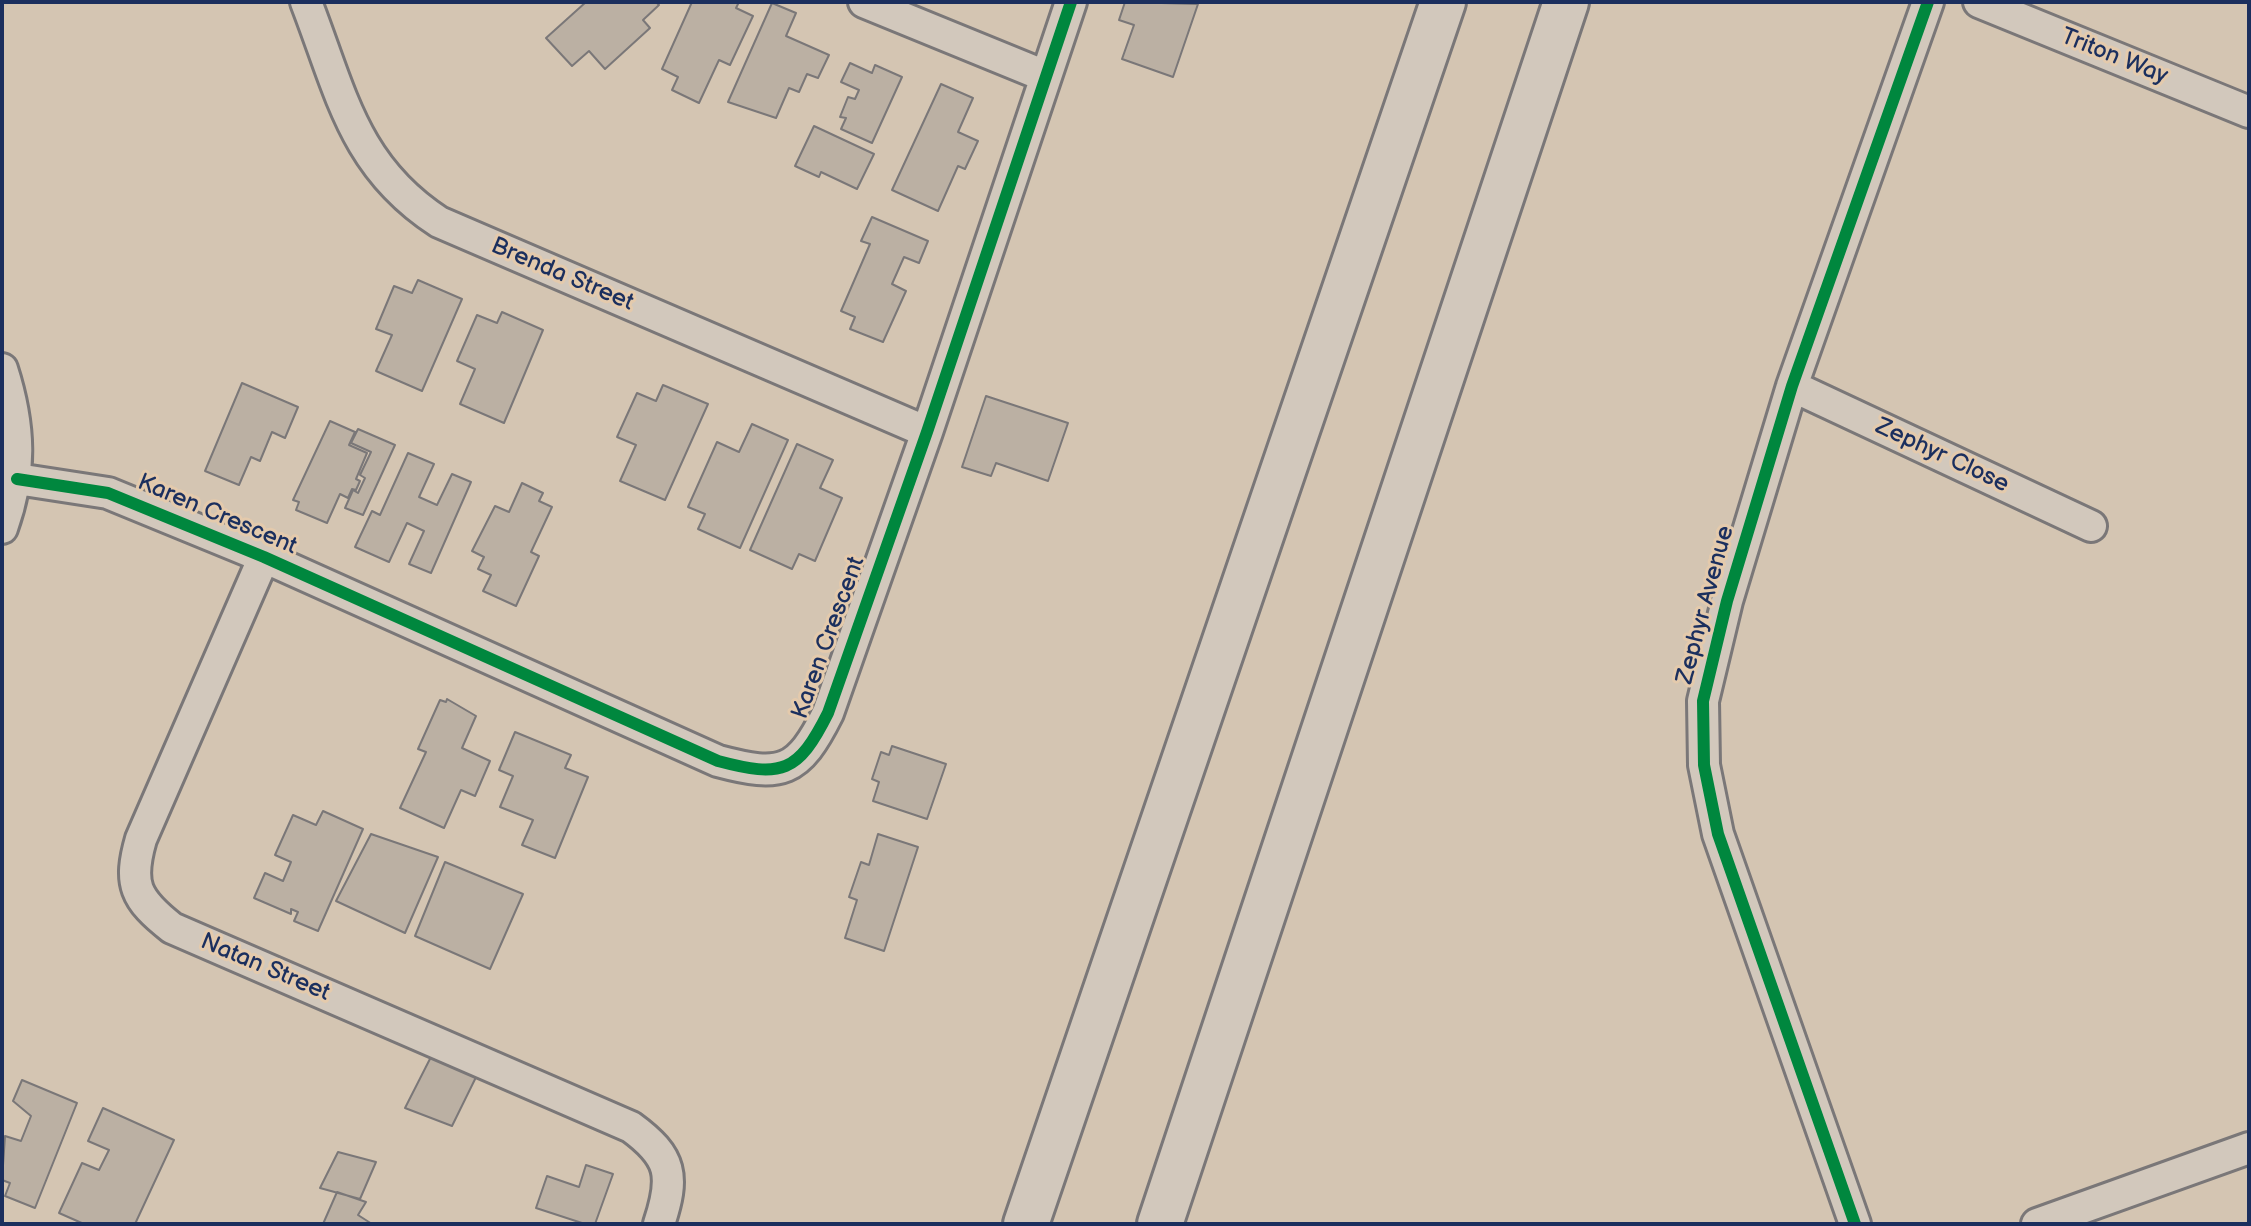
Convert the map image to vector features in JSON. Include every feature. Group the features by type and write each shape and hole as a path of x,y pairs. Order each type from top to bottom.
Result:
{"highway":[{"path":"1026,1224 1107,996 1443,2"},
{"path":"1160,1224 1566,2"}],"street":[{"name":"Brenda Street","path":"306,2 360,141 379,171 407,201 439,222 927,432"},
{"path":"864,2 1045,76"},
{"name":"Karen Crescent","path":"17,479 108,493 264,557 718,761 755,771 787,767 811,747 828,713 927,432 1071,2"},
{"name":"Zephyr Avenue","path":"1855,1224 1718,834 1709,798 1701,735 1708,669 1792,386 1928,2"},
{"name":"Triton Way","path":"1979,2 2249,112"},
{"path":"2,369 15,424 17,479 2,528"},
{"name":"Zephyr Close","path":"1792,386 2091,526"},
{"name":"Natan Street","path":"264,557 141,839 134,881 141,900 172,928 631,1127 664,1157 669,1179 659,1224"},
{"path":"2037,1224 2249,1148"}],"building":[{"path":"586,2 656,2 659,5 643,20 650,28 605,69 589,51 572,66 546,38"},
{"path":"692,2 739,2 736,8 753,16 730,65 719,60 699,103 672,90 678,77 662,69"},
{"path":"1125,2 1198,4 1173,77 1122,59 1134,25 1119,20"},
{"path":"772,3 796,13 786,36 829,55 818,78 807,74 799,92 789,88 776,118 728,102"},
{"path":"850,63 872,73 875,65 902,77 872,143 841,129 846,118 840,117 848,97 855,99 859,90 841,82"},
{"path":"941,84 973,98 958,132 978,141 965,169 958,166 938,211 892,190"},
{"path":"814,126 874,154 857,189 821,172 819,177 795,166"},
{"path":"872,217 928,241 919,263 904,257 892,284 906,291 883,342 850,329 855,317 841,311 870,244 861,241"},
{"path":"418,280 462,299 422,391 376,371 392,335 376,329 394,286 412,293"},
{"path":"502,312 543,330 504,423 460,404 475,369 457,361 477,315 497,323"},
{"path":"242,383 298,407 285,438 272,432 260,461 251,457 239,485 205,471"},
{"path":"663,385 708,404 665,500 620,481 636,445 617,437 637,393 656,401"},
{"path":"986,396 1068,423 1048,481 996,463 991,476 962,467"},
{"path":"330,421 355,432 349,445 367,453 356,479 360,481 356,490 352,489 348,498 340,494 327,523 296,510 299,502 293,500"},
{"path":"752,424 788,440 740,548 698,529 705,514 688,507 717,442 739,452"},
{"path":"358,429 395,445 363,515 345,508 353,490 358,493 365,478 360,475 371,452 351,443"},
{"path":"797,444 833,460 820,488 842,498 815,561 799,554 792,569 750,550"},
{"path":"408,453 434,464 419,497 437,505 452,474 471,482 431,573 409,564 424,531 407,523 389,562 355,547 372,511 380,515"},
{"path":"522,483 543,493 539,501 552,507 531,552 539,556 516,606 483,591 491,575 478,569 484,557 472,551 495,506 509,512"},
{"path":"447,699 476,716 462,748 490,761 475,796 461,790 444,828 400,808 426,752 418,749 440,700 446,702"},
{"path":"515,732 571,755 565,768 588,777 555,858 522,845 533,820 500,807 513,776 499,770"},
{"path":"892,746 946,764 927,819 873,801 879,782 872,779 881,752 889,755"},
{"path":"323,811 363,829 318,931 294,921 298,912 291,909 291,914 254,898 265,873 283,881 291,862 275,855 293,815 316,825"},
{"path":"371,834 438,857 405,933 336,901"},
{"path":"878,834 918,847 884,951 845,938 857,900 849,897 861,862 869,865"},
{"path":"445,862 523,894 490,969 415,936"},
{"path":"435,1049 481,1067 452,1126 405,1108"},
{"path":"22,1080 77,1103 35,1208 5,1196 10,1183 2,1180 5,1136 21,1141 31,1116 13,1101"},
{"path":"103,1108 174,1140 135,1224 84,1224 59,1213 82,1163 99,1170 109,1150 88,1141"},
{"path":"338,1152 376,1162 360,1199 320,1188"},
{"path":"586,1165 613,1174 595,1224 585,1224 536,1208 547,1176 579,1187"},
{"path":"337,1192 366,1202 358,1215 372,1224 323,1224"}],"cycle path":[{"path":"17,479 108,493 264,557 718,761 758,769 786,766 807,748 828,713 927,432 1071,2"},
{"path":"1855,1224 1718,834 1704,765 1703,701 1727,601 1792,386 1928,2"}]}
